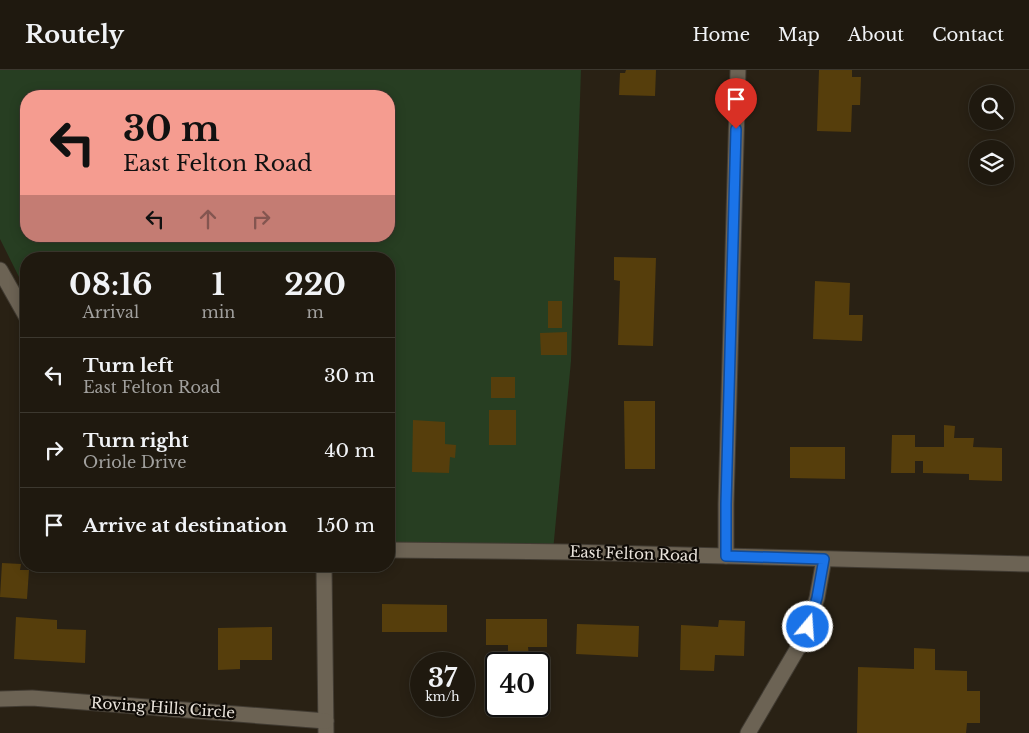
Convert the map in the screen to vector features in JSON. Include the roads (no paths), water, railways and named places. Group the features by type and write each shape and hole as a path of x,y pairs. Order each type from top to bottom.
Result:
{"street":[{"path":"726,556 738,70"},
{"path":"0,270 20,305"},
{"name":"East Felton Road","path":"395,550 568,552 1029,564"},
{"path":"748,733 802,641 817,598 824,559"},
{"path":"324,572 326,727"},
{"name":"Roving Hills Circle","path":"0,699 32,698 326,727"}]}
